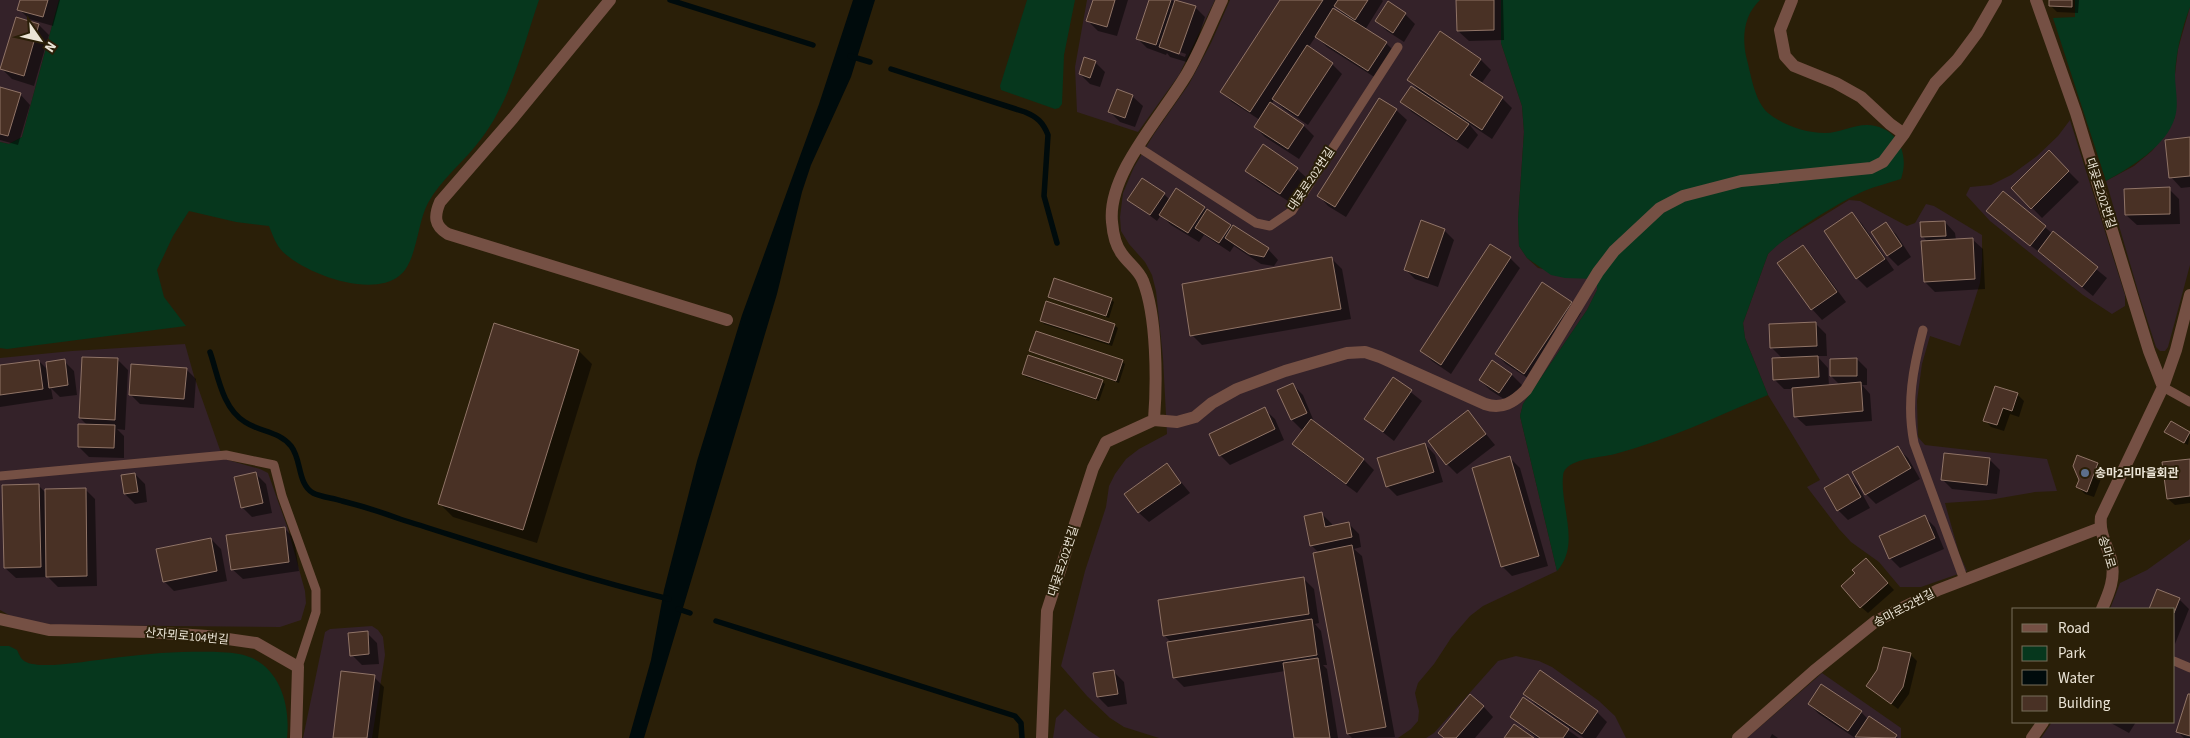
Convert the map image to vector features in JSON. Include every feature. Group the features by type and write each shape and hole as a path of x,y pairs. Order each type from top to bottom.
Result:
{"street":[{"path":"610,0 513,118 440,202 435,213 439,229 448,234 727,320"},
{"path":"1154,420 1156,388 1154,340 1148,292 1140,274 1122,254 1115,241 1112,205 1118,183 1138,147 1187,74 1222,0"},
{"path":"1792,0 1780,30 1785,56 1794,66 1836,83 1861,97 1890,124 1904,134"},
{"name":"대곶로202번길","path":"1042,738 1047,611 1093,468 1106,442 1154,420 1177,422 1195,417 1212,403 1237,389 1284,371 1347,353 1365,352 1380,357 1495,407 1515,400 1526,390 1598,272 1614,251 1660,208 1683,196 1740,181 1871,168 1884,162 1904,134 1935,83 1957,60 1977,33 1996,0"},
{"name":"대곶로202번길","path":"2036,0 2076,113 2149,351 2163,387"},
{"name":"송마로","path":"2102,608 2112,581 2113,571 2112,560 2100,528 2101,517 2163,387 2176,350 2190,295"},
{"name":"송마로52번길","path":"1738,738 1814,671 1876,621 1938,590 2100,528"},
{"name":"산자뫼로104번길","path":"0,619 49,630 147,632 207,636 256,643 298,667"},
{"path":"296,738 298,667"},
{"path":"2032,738 2042,723"}],"lane":[{"name":"대곶로202번길","path":"1138,147 1256,223 1270,226 1292,211 1398,47"},
{"path":"1923,330 1912,383 1910,424 1914,443 1964,580"},
{"path":"2163,387 2190,402"},
{"path":"0,476 226,455 274,465 282,496 316,590 316,612 298,667"},
{"path":"2175,661 2190,668"}],"shaded area":[{"path":"0,0 59,0 22,137 9,144 0,142"},
{"path":"1087,0 1215,0 1179,75 1138,132 1077,112 1075,67"},
{"path":"1230,0 1501,0 1501,43 1522,106 1524,132 1518,220 1519,246 1527,258 1538,268 1597,278 1597,290 1587,310 1523,404 1520,416 1557,571 1483,606 1470,616 1451,638 1434,664 1418,683 1415,693 1419,711 1418,721 1411,729 1398,738 1159,738 1124,727 1110,718 1087,696 1061,666 1085,571 1106,507 1109,486 1126,459 1139,449 1167,434 1163,358 1156,291 1152,275 1145,262 1129,244 1121,231 1120,217 1123,193 1134,167 1154,134 1189,84 1211,43"},
{"path":"2190,7 2190,265 2168,347 2165,351 2160,351 2156,347 2140,298 2106,181 2134,166 2152,151 2169,129 2175,117 2175,74 2178,49"},
{"path":"2070,120 2125,295 2125,306 2112,314 2083,295 1990,221 1966,195 1970,187 1991,185 2011,175 2037,156 2058,136"},
{"path":"1849,200 1860,201 1907,226 1915,223 1926,204 1934,206 1982,235 1980,283 1960,346 1930,336 1922,364 1917,401 1918,437 1925,445 2047,459 2057,491 2035,492 1989,500 1945,503 1959,553 1967,571 1921,587 1900,587 1879,562 1851,542 1807,487 1820,480 1768,395 1745,338 1743,323 1768,254 1776,245"},
{"path":"185,344 220,450 228,460 268,473 288,529 305,591 306,603 301,620 280,627 55,625 16,619 0,610 0,358 72,351"},
{"path":"2190,539 2190,738 2041,738 2051,723 2175,723 2175,608 2110,608 2120,583 2147,570"},
{"path":"372,626 383,637 385,655 372,738 303,738 325,632 330,629"},
{"path":"1516,656 1539,661 1552,667 1599,701 1615,716 1626,738 1426,738 1434,733 1498,661"},
{"path":"1822,673 1901,728 1901,738 1747,738"},
{"path":"1065,709 1100,738 1053,738 1056,718"}],"green space":[{"path":"59,0 539,0 515,72 500,107 481,139 433,194 424,211 410,262 399,276 387,282 372,285 356,284 322,275 293,260 283,252 278,246 269,226 236,222 189,211 173,236 157,270 164,297 186,326 7,349 0,348 0,142 9,144 22,137"},
{"path":"1027,0 1075,0 1064,55 1062,104 1059,108 1055,109 1001,90 1000,86"},
{"path":"1501,0 1760,0 1747,19 1744,41 1754,86 1763,108 1780,121 1810,132 1830,133 1862,125 1886,130 1899,143 1904,160 1901,179 1864,191 1841,203 1800,229 1768,254 1743,323 1745,338 1768,395 1674,435 1615,454 1576,462 1565,470 1563,488 1569,538 1564,560 1557,571 1520,416 1523,404 1587,310 1597,290 1597,279 1565,278 1551,275 1527,258 1519,246 1518,220 1524,132 1522,106 1501,43"},
{"path":"2075,0 2190,0 2190,7 2182,32 2177,58 2175,75 2177,107 2171,128 2147,155 2106,181 2053,18 2075,17"},
{"path":"0,646 9,646 17,650 24,661 41,665 182,652 225,652 252,658 264,665 279,686 287,711 287,738 0,738"}],"water":[{"path":"853,0 875,0 851,77 811,165 802,192 777,294 644,738 629,738 651,660 664,590 697,461 742,315 819,104"}],"building":[{"path":"20,0 48,0 43,17 17,10"},
{"path":"1093,0 1115,0 1107,27 1086,21"},
{"path":"1149,0 1171,0 1156,45 1136,39"},
{"path":"1175,0 1196,6 1179,54 1159,47"},
{"path":"1280,0 1323,0 1250,112 1220,92"},
{"path":"1338,0 1368,0 1355,20 1334,6"},
{"path":"1456,0 1494,0 1494,30 1457,31"},
{"path":"2049,0 2072,0 2072,7 2049,6"},
{"path":"1388,1 1406,13 1393,33 1375,21"},
{"path":"1333,8 1387,42 1368,71 1315,37"},
{"path":"16,17 39,24 24,76 0,69"},
{"path":"1440,31 1481,59 1470,75 1503,97 1482,130 1407,80"},
{"path":"1307,45 1333,63 1298,116 1272,99"},
{"path":"1084,57 1096,61 1090,78 1079,74"},
{"path":"1411,86 1469,124 1457,140 1400,102"},
{"path":"0,87 21,93 8,136 0,134"},
{"path":"1117,89 1133,95 1125,118 1108,112"},
{"path":"1379,98 1397,109 1335,207 1317,196"},
{"path":"1270,102 1304,125 1288,149 1254,127"},
{"path":"2190,137 2190,176 2169,178 2165,140"},
{"path":"1263,144 1298,168 1280,194 1245,171"},
{"path":"2049,150 2069,171 2031,209 2011,188"},
{"path":"1142,178 1165,193 1150,215 1127,200"},
{"path":"2170,187 2170,214 2125,215 2124,189"},
{"path":"1176,188 1205,207 1188,233 1159,215"},
{"path":"2003,191 2046,226 2030,246 1986,211"},
{"path":"1207,209 1231,225 1219,243 1195,228"},
{"path":"1852,212 1885,259 1856,279 1824,231"},
{"path":"1421,220 1445,229 1428,278 1404,270"},
{"path":"1945,221 1946,236 1921,237 1920,222"},
{"path":"1886,222 1902,246 1887,256 1871,232"},
{"path":"1233,225 1269,248 1264,257 1249,254 1225,238"},
{"path":"2053,231 2098,267 2082,287 2038,251"},
{"path":"1973,238 1975,279 1924,282 1921,241"},
{"path":"1490,244 1511,257 1441,365 1420,351"},
{"path":"1803,245 1837,292 1811,310 1777,263"},
{"path":"1332,257 1341,309 1190,336 1182,284"},
{"path":"1054,278 1112,298 1106,316 1048,297"},
{"path":"1542,282 1572,302 1524,374 1495,354"},
{"path":"1046,301 1115,324 1109,343 1040,321"},
{"path":"1816,322 1817,346 1770,348 1769,324"},
{"path":"494,323 579,350 523,530 438,504"},
{"path":"1036,331 1123,360 1116,381 1029,351"},
{"path":"1028,355 1103,380 1096,399 1022,374"},
{"path":"1818,356 1819,377 1773,380 1772,358"},
{"path":"82,357 118,358 115,420 79,418"},
{"path":"1857,358 1857,376 1830,376 1830,359"},
{"path":"65,359 68,385 49,388 46,362"},
{"path":"39,360 43,389 0,395 0,365"},
{"path":"1492,360 1512,374 1499,393 1479,380"},
{"path":"131,364 187,368 184,399 129,395"},
{"path":"1393,377 1412,390 1383,432 1364,419"},
{"path":"1861,382 1863,411 1794,417 1792,388"},
{"path":"1293,383 1307,413 1291,420 1277,390"},
{"path":"1995,386 2018,393 2012,411 2003,408 1997,425 1983,421"},
{"path":"1265,407 1275,429 1219,456 1209,434"},
{"path":"1468,410 1486,434 1446,465 1428,441"},
{"path":"1311,419 1364,459 1346,484 1292,444"},
{"path":"2171,421 2190,432 2184,443 2164,432"},
{"path":"78,424 115,425 114,448 78,447"},
{"path":"1425,443 1434,472 1386,487 1377,458"},
{"path":"1898,446 1911,468 1865,495 1852,472"},
{"path":"1944,453 1990,458 1987,485 1941,480"},
{"name":"송마2리마을회관","path":"2077,455 2098,463 2087,492 2076,487 2079,480 2073,466"},
{"path":"1510,456 1539,556 1501,567 1472,468"},
{"path":"2190,459 2190,496 2167,499 2162,462"},
{"path":"1167,463 1181,483 1138,513 1124,494"},
{"path":"256,472 263,503 241,508 234,477"},
{"path":"135,473 138,492 124,494 121,475"},
{"path":"1848,474 1861,497 1837,511 1824,488"},
{"path":"39,484 41,567 4,568 2,485"},
{"path":"86,488 87,576 46,577 45,489"},
{"path":"1322,512 1325,527 1349,522 1352,537 1310,546 1304,516"},
{"path":"1925,515 1935,538 1889,559 1879,536"},
{"path":"285,527 289,562 231,570 226,535"},
{"path":"211,538 217,571 163,582 156,549"},
{"path":"1352,545 1386,727 1347,734 1313,553"},
{"path":"1866,558 1888,583 1860,608 1841,586 1855,573 1852,570"},
{"path":"1304,577 1309,614 1163,636 1158,600"},
{"path":"2157,589 2180,598 2175,610 2175,608 2149,608"},
{"path":"1312,619 1317,655 1173,678 1167,642"},
{"path":"368,631 369,654 350,656 348,633"},
{"path":"1883,647 1911,653 1903,687 1891,704 1866,686 1877,670"},
{"path":"1318,658 1330,738 1294,738 1283,663"},
{"path":"1114,670 1118,694 1097,697 1093,673"},
{"path":"1540,670 1598,711 1582,734 1523,694"},
{"path":"341,671 375,675 367,738 333,738"},
{"path":"1821,684 1862,711 1848,731 1808,704"},
{"path":"1470,694 1484,706 1456,738 1444,738 1438,733"},
{"path":"2188,694 2190,694 2190,736 2176,732"},
{"path":"1523,697 1569,729 1563,738 1540,738 1510,717"},
{"path":"1869,716 1897,735 1895,738 1855,737"},
{"path":"1514,724 1534,738 1504,738"}],"waterway":[{"path":"670,0 813,45"},
{"path":"850,56 870,62"},
{"path":"891,69 1025,112 1039,120 1048,135 1044,196 1057,243"},
{"path":"210,352 222,390 231,408 245,422 281,437 291,446 297,458 304,483 313,493 371,509 567,571 669,599"},
{"path":"678,609 690,613"},
{"path":"716,621 1015,716 1021,723 1022,738"}],"place":[{"name":"송마2리마을회관","path":"2085,473"}]}
